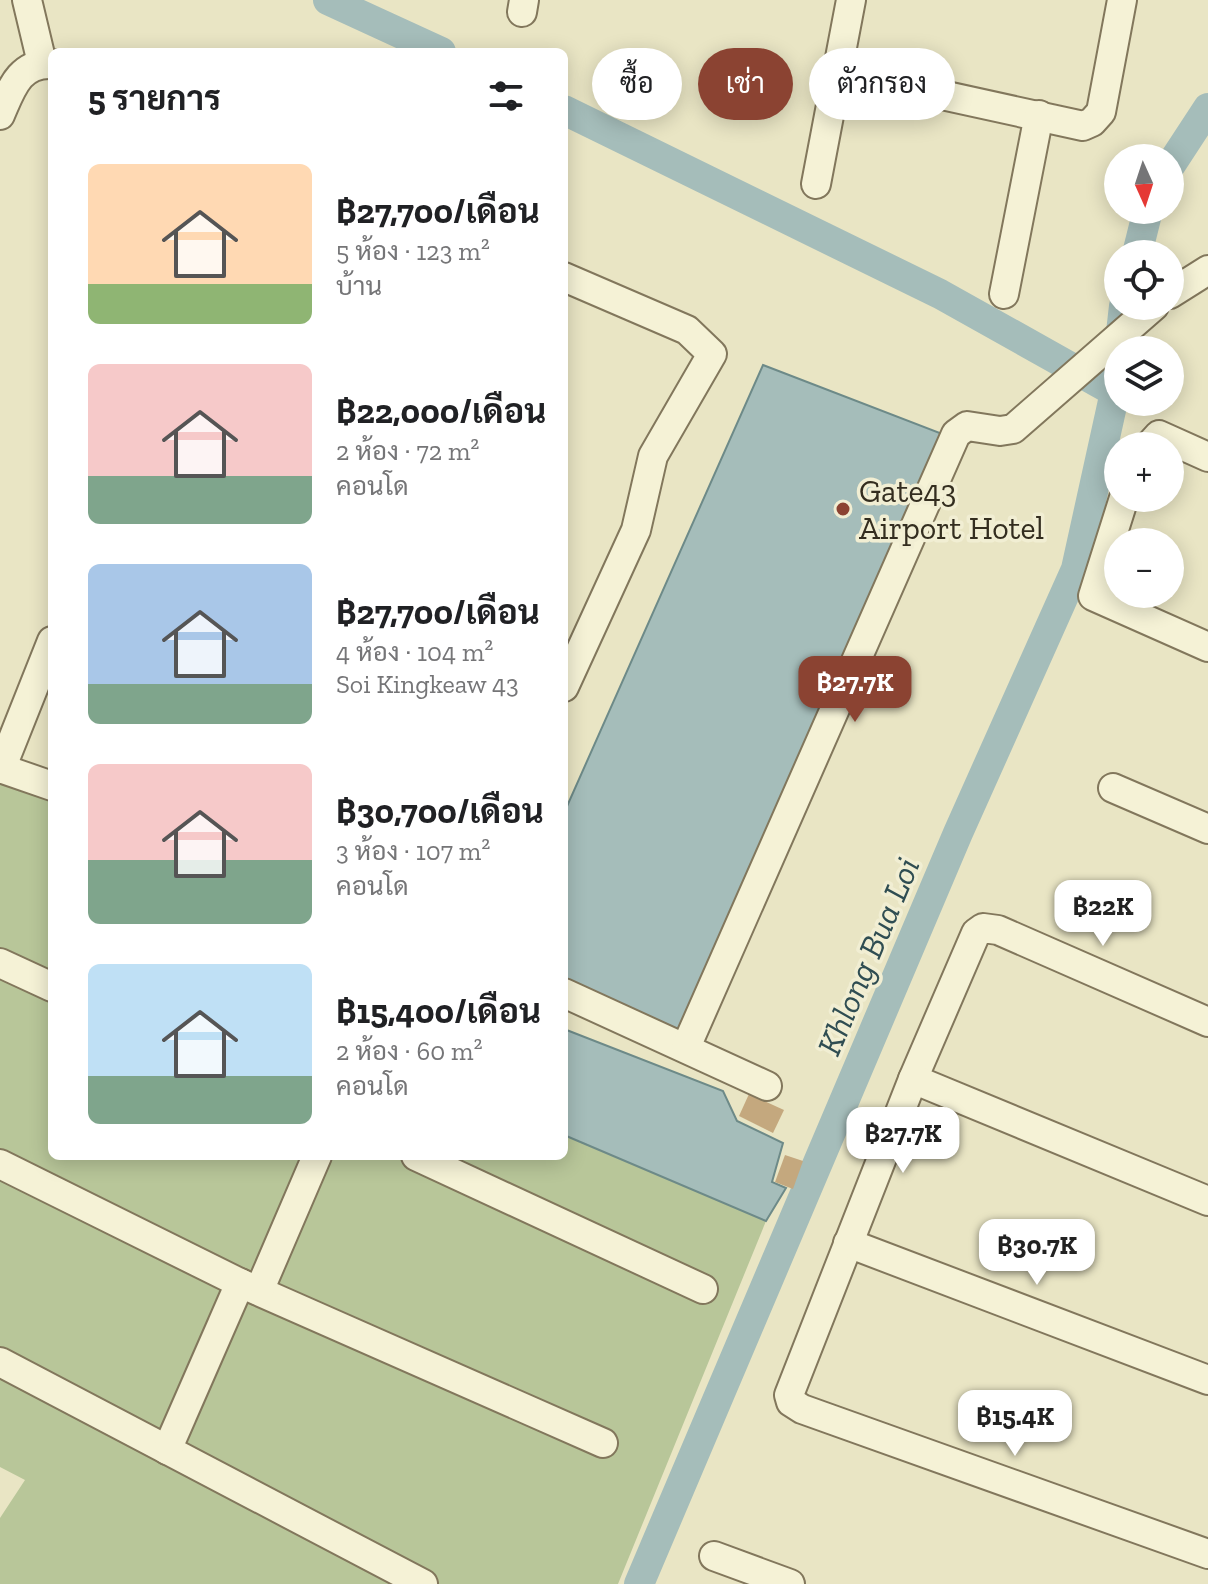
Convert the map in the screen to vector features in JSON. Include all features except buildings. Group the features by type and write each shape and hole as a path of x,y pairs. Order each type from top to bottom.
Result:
{"street":[{"path":"0,115 17,78 47,63 27,0"},
{"path":"842,48 851,0"},
{"path":"955,97 1083,126 1092,122 1101,112 1122,0"},
{"path":"1004,294 1039,115"},
{"path":"816,184 828,120"},
{"path":"1184,285 1208,270"},
{"path":"568,279 687,330 712,354 653,456 636,530 568,678"},
{"path":"686,1047 956,434 967,426 1000,431 1013,429 1138,320"},
{"path":"1184,446 1208,457"},
{"path":"1120,512 1093,596 1208,647"},
{"path":"48,651 1,769 48,785"},
{"path":"1113,788 1208,829"},
{"path":"1208,1022 998,930 983,928 976,933 913,1079 790,1390 791,1402 802,1409 1208,1554"},
{"path":"0,963 48,985"},
{"path":"568,995 767,1086"},
{"path":"913,1079 1208,1201"},
{"path":"167,1450 315,1160"},
{"path":"425,1160 703,1289"},
{"path":"0,1164 249,1287 603,1443"},
{"path":"848,1243 1208,1380"},
{"path":"0,1362 423,1584"},
{"path":"714,1556 790,1584"}],"green space":[{"path":"0,768 48,788 48,1160 568,1160 568,1137 766,1221 618,1584 0,1584 0,1518 25,1480 0,1467"}],"water":[{"path":"763,365 945,435 684,1032 568,980 568,804"},
{"path":"568,1031 723,1091 737,1121 783,1143 772,1182 786,1188 766,1221 568,1137"}],"waterway":[{"path":"328,0 432,48"},
{"path":"1184,145 1208,108"},
{"path":"568,112 940,294 1104,386"},
{"path":"1140,240 1144,224"},
{"path":"1121,336 1122,320"},
{"name":"Khlong Bua Loi","path":"639,1584 958,833 1076,569 1110,416"}],"place":[{"name":"Gate43 Airport Hotel","path":"843,509"}]}
